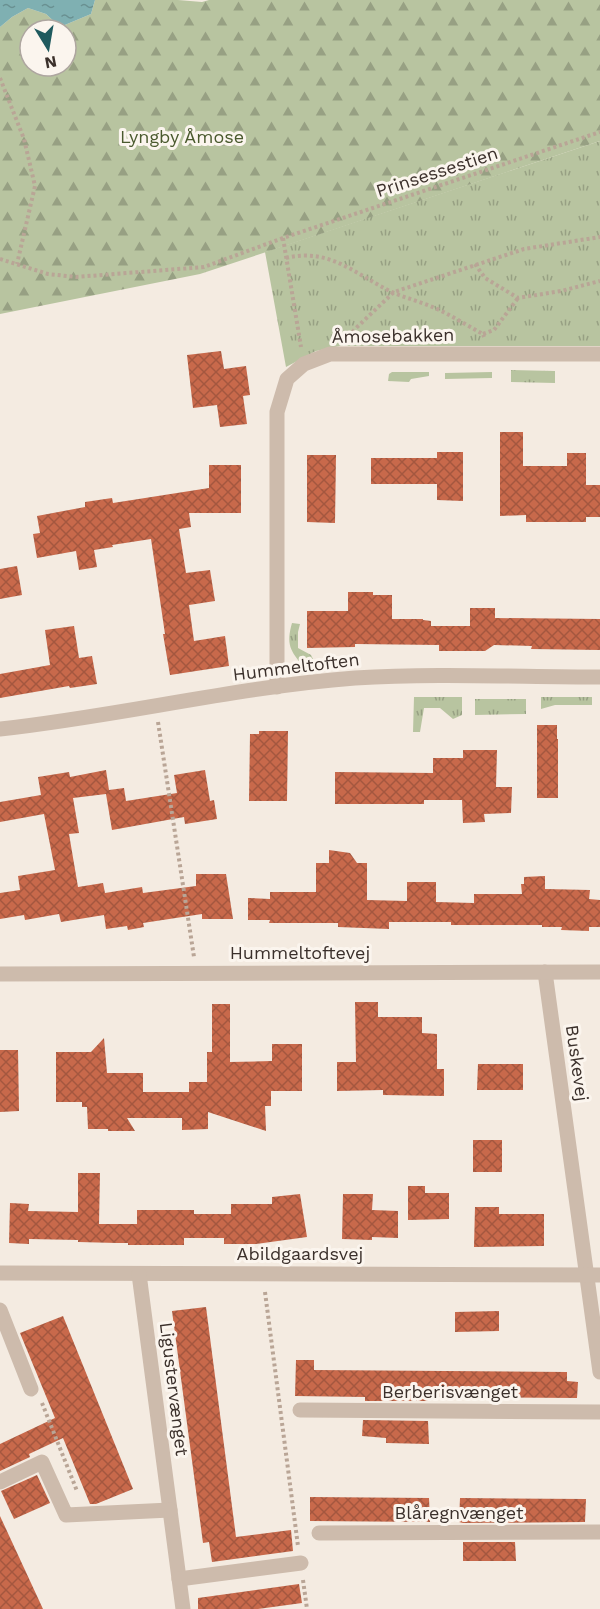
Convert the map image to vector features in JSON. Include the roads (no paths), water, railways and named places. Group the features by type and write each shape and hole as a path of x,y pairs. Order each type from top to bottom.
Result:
{"street":[{"name":"Åmosebakken","path":"277,687 276,412 287,379 304,364 330,354 600,354"},
{"name":"Hummeltoften","path":"0,729 277,687 356,678 600,677"},
{"name":"Buskevej","path":"545,972 593,1275 600,1372"},
{"name":"Hummeltoftevej","path":"0,974 600,972"},
{"name":"Abildgaardsvej","path":"0,1273 593,1275"},
{"name":"Ligustervænget","path":"140,1274 183,1609"},
{"path":"0,1310 31,1389"},
{"name":"Berberisvænget","path":"300,1410 600,1412"},
{"path":"0,1482 42,1462 66,1515 170,1510"},
{"name":"Blåregnvænget","path":"319,1533 600,1532"},
{"path":"179,1579 301,1563"}],"water":[{"path":"0,0 95,0 91,14 78,19 50,18 46,14 28,8 0,27"}],"park label":[{"name":"Lyngby Åmose","path":"182,137"}]}
